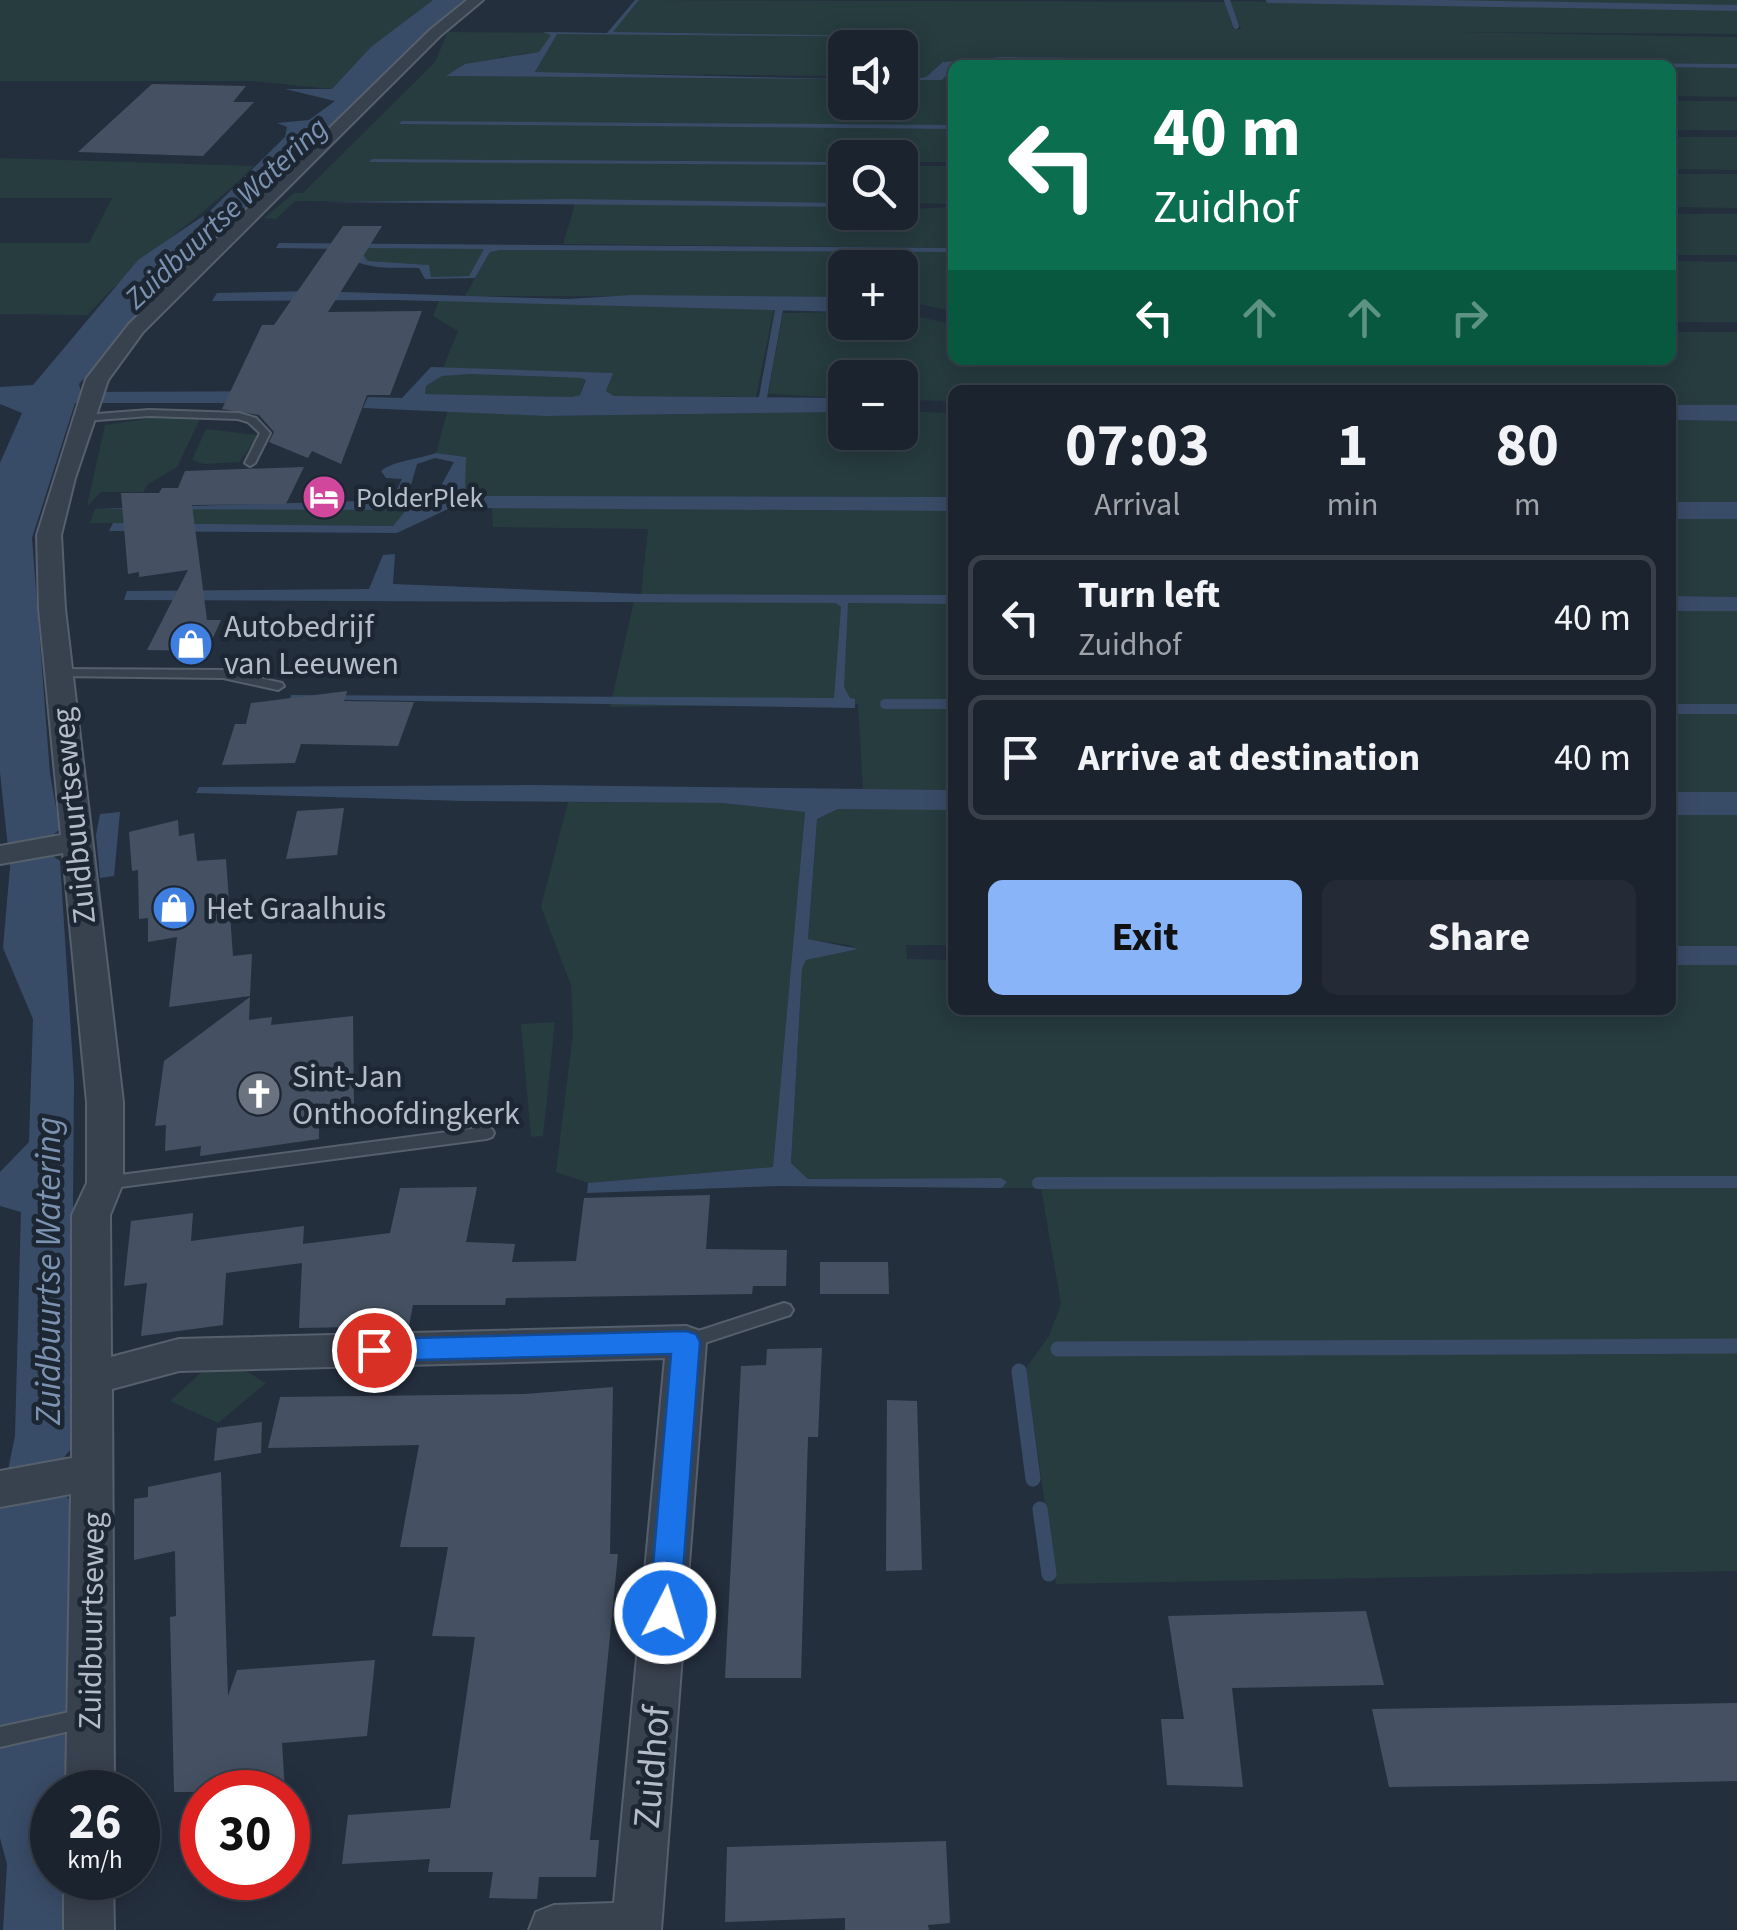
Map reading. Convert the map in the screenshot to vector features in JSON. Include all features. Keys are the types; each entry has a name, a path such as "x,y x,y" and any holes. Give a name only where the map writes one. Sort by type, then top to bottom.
{"street":[{"name":"Zuidbuurtseweg","path":"87,1770 81,1719 81,1474 91,1378 91,1215 105,1184 105,1102 67,843 76,804 58,673 49,535 89,404 146,318 435,33 476,0"},
{"path":"3,854 67,843"},
{"path":"91,1378 179,1355 686,1342"},
{"name":"Zuidhof","path":"554,1930 636,1928 686,1342"},
{"path":"0,1490 81,1474"},
{"path":"89,1930 90,1900"}],"lane":[{"path":"89,404 149,413 239,416 252,420 266,433 250,463"},
{"path":"58,673 224,674 278,686"},
{"path":"105,1184 486,1133"},
{"path":"686,1342 784,1310"},
{"path":"0,1737 81,1719"}],"green space":[{"path":"0,0 433,0 372,47 332,89 252,81 0,81"},
{"path":"639,0 1226,2 1233,29 1241,29 1230,1 1737,9 1737,34 1450,32 1737,37 1737,64 1676,63 1676,60 1000,57 948,60 926,77 918,77 918,30 828,30 828,76 535,73 546,52 517,54 537,56 527,74 460,73 466,68 448,76 828,79 828,120 918,120 918,80 942,80 948,73 948,125 401,123 948,129 948,162 918,162 918,140 828,140 828,162 372,159 828,165 828,203 295,201 276,219 264,218 294,193 303,193 435,62 448,32 762,34 612,32","holes":["507,54 496,65 473,66 493,61"]},
{"path":"1307,0 1737,0 1737,7"},
{"path":"1676,68 1737,68 1737,97 1676,96"},
{"path":"1676,101 1737,101 1737,130 1676,130"},
{"path":"1676,137 1737,137 1737,170 1676,169"},
{"path":"0,158 254,166 128,274 88,315 0,314 0,243 89,243 112,198 0,198"},
{"path":"918,166 948,166 948,204 918,203"},
{"path":"1676,174 1737,174 1737,208 1676,207"},
{"path":"575,204 828,207 828,230 918,230 918,209 948,207 948,248 563,244"},
{"path":"1676,214 1737,214 1737,255 1676,255"},
{"path":"358,248 485,248 469,276 431,277 428,265 368,261"},
{"path":"501,250 828,251 828,297 465,296 490,252"},
{"path":"918,252 948,252 948,310 918,304"},
{"path":"1676,261 1737,262 1737,322 1676,322"},
{"path":"439,301 774,308 756,397 614,396 606,392 612,373 443,368 458,331 433,316"},
{"path":"828,312 828,340 918,340 918,317 948,323 948,365 1676,365 1676,332 1737,332 1737,405 1676,405 1676,385 948,385 948,401 918,400 918,360 828,360 828,397 768,394 783,313"},
{"path":"442,376 586,379 580,395 572,397 425,394 426,386"},
{"path":"448,409 545,416 828,412 828,450 918,450 918,412 948,413 948,497 464,496 466,457 436,453"},
{"path":"152,418 200,419 177,467 148,484 143,492 101,492 87,506 105,425"},
{"path":"1676,420 1737,421 1737,502 1676,502"},
{"path":"206,429 257,438 239,462 204,464 192,460"},
{"path":"492,508 948,511 948,595 641,594 648,529 493,527"},
{"path":"95,509 407,509 393,526 90,523"},
{"path":"1676,519 1737,519 1737,597 1676,596"},
{"path":"634,601 948,604 948,790 863,789 858,704 610,707"},
{"path":"1676,611 1737,611 1737,792 1676,792"},
{"path":"568,802 722,803 805,812 773,1167 588,1183 556,1172 573,1033 571,985 541,907"},
{"path":"838,809 948,810 948,945 906,945 907,959 948,960 948,1015 1676,1015 1676,965 1737,965 1737,1571 1056,1584 1026,1368 1049,1336 1061,1304 1041,1188 1002,1188 1007,1182 1001,1178 807,1179 791,1163 802,969 806,960 854,946 808,939 817,819"},
{"path":"1676,815 1737,815 1737,946 1676,946"},
{"path":"555,1022 543,1136 531,1137 521,1024"},
{"path":"239,1367 266,1383 218,1423 170,1401 205,1369"}],"water":[{"name":"Zuidbuurtse Watering","path":"433,0 469,0 300,164 163,288 79,384 81,392 287,391 270,403 75,403 32,538 50,774 60,829 54,834 54,857 60,861 74,1080 71,1449 65,1456 64,1495 70,1500 65,1770 30,1770 30,1900 64,1900 63,1930 3,1930 7,1864 0,1838 0,1509 15,1436 21,1212 0,1206 0,1172 29,1142 33,1019 3,948 10,867 0,772 0,463 22,413 0,404 0,387 33,385 138,260 209,212 285,137 287,127 277,123 309,120 335,101 285,89 332,89 371,47"},
{"path":"639,0 613,32 828,36 557,34 535,72 828,79 446,76 465,64 539,52 551,35 543,32 607,33"},
{"path":"1000,57 1316,60 966,60"},
{"path":"948,62 948,74 942,80 918,80"},
{"path":"1676,63 1737,64 1737,68 1676,67"},
{"path":"402,121 948,125 948,129 399,124"},
{"path":"372,159 828,162 828,165 369,162"},
{"path":"568,199 828,203 828,207 321,202"},
{"path":"279,243 948,248 948,252 501,250 490,252 475,278 425,279 419,268 366,265 340,249 276,248","holes":["358,248 484,249 469,276 431,277 429,265 368,261"]},
{"path":"311,291 568,299 632,295 828,297 828,312 393,300 212,301 217,293"},
{"path":"431,367 613,373 606,391 614,396 828,398 828,412 545,416 363,408 368,397 402,398","holes":["442,376 586,380 580,395 572,397 425,394 426,386"]},
{"path":"1676,405 1737,405 1737,421 1676,420"},
{"path":"436,453 466,457 465,496 948,497 948,511 450,508 397,533 109,531 113,523 393,526 406,510 95,509 392,500 402,479 386,478 381,471","holes":["435,458 454,462 435,497 407,499 417,464"]},
{"path":"1676,502 1737,502 1737,519 1676,519"},
{"path":"395,554 393,584 641,594 948,595 948,604 848,603 844,687 850,698 855,699 855,708 290,699 291,695 834,698 841,607 836,603 124,600 127,591 369,589 383,555"},
{"path":"1676,596 1737,597 1737,611 1676,611"},
{"path":"531,785 948,790 948,810 838,809 817,819 808,939 858,949 806,960 802,969 791,1163 808,1179 1001,1178 1007,1182 1002,1188 779,1186 587,1193 588,1183 773,1167 805,812 722,803 196,793 199,787"},
{"path":"1676,792 1737,792 1737,815 1676,815"},
{"path":"120,812 114,876 100,878 96,835 100,814"},
{"path":"1676,946 1737,946 1737,965 1676,965"}],"building":[{"path":"152,84 246,86 233,102 254,102 203,156 78,152"},
{"path":"343,226 382,226 328,312 422,311 390,395 367,395 341,464 312,451 308,458 269,442 274,432 259,415 222,409 262,325 274,325"},
{"path":"304,467 286,504 192,505 207,620 221,620 207,651 147,650 188,570 139,577 139,572 128,574 121,493 159,493 162,488 178,488 185,471"},
{"path":"347,691 344,701 414,702 398,746 301,744 295,763 222,765 235,724 246,724 251,703"},
{"path":"344,808 337,855 286,859 297,811"},
{"path":"178,820 179,836 194,833 197,861 226,859 233,956 252,954 250,996 169,1007 177,937 148,942 148,918 139,919 138,870 132,871 129,832"},
{"name":"Sint-Jan Onthoofdingkerk","path":"250,997 249,1020 272,1017 271,1025 353,1016 354,1112 319,1117 319,1139 200,1156 201,1146 165,1151 166,1125 155,1126 164,1061"},
{"path":"477,1187 466,1242 515,1244 512,1262 576,1261 584,1198 710,1195 706,1249 787,1250 786,1286 753,1286 752,1294 506,1298 505,1305 413,1305 409,1326 299,1328 302,1263 226,1273 223,1325 141,1336 147,1283 124,1286 131,1221 193,1213 191,1241 304,1226 303,1244 390,1233 400,1188"},
{"path":"820,1262 888,1262 889,1294 820,1294"},
{"path":"822,1348 818,1437 808,1437 801,1678 725,1678 741,1366 766,1365 767,1349"},
{"path":"613,1387 610,1554 618,1554 590,1840 599,1840 596,1877 539,1877 537,1899 489,1898 493,1872 428,1872 430,1859 342,1864 348,1815 450,1808 475,1637 432,1636 448,1547 400,1547 419,1445 268,1448 280,1397 525,1394"},
{"path":"887,1400 917,1401 922,1570 886,1571"},
{"path":"262,1422 261,1453 214,1461 217,1428"},
{"path":"221,1472 228,1696 237,1670 375,1660 367,1736 282,1743 284,1770 180,1770 180,1792 174,1792 170,1617 176,1616 175,1551 134,1560 134,1499 148,1497 148,1487"},
{"path":"1366,1611 1384,1685 1232,1688 1243,1787 1167,1785 1161,1719 1184,1719 1168,1616"},
{"path":"1737,1703 1737,1781 1592,1784 1389,1787 1372,1709"},
{"path":"946,1841 950,1923 928,1925 929,1930 845,1930 845,1918 725,1922 727,1847"}],"waterway":[{"path":"1227,0 1236,26"},
{"path":"1269,0 1737,8"},
{"path":"763,397 779,310"},
{"path":"885,704 948,704"},
{"path":"1676,709 1737,709"},
{"path":"1038,1183 1737,1182"},
{"path":"1058,1349 1737,1346"},
{"path":"1019,1371 1033,1479"},
{"path":"1040,1509 1049,1574"}],"place":[{"name":"PolderPlek","path":"324,497"},
{"name":"Autobedrijf van Leeuwen","path":"191,644"},
{"name":"Het Graalhuis","path":"174,908"},
{"name":"Sint-Jan Onthoofdingkerk","path":"259,1094"}],"route":[{"path":"374,1350 686,1342 665,1613"}]}
